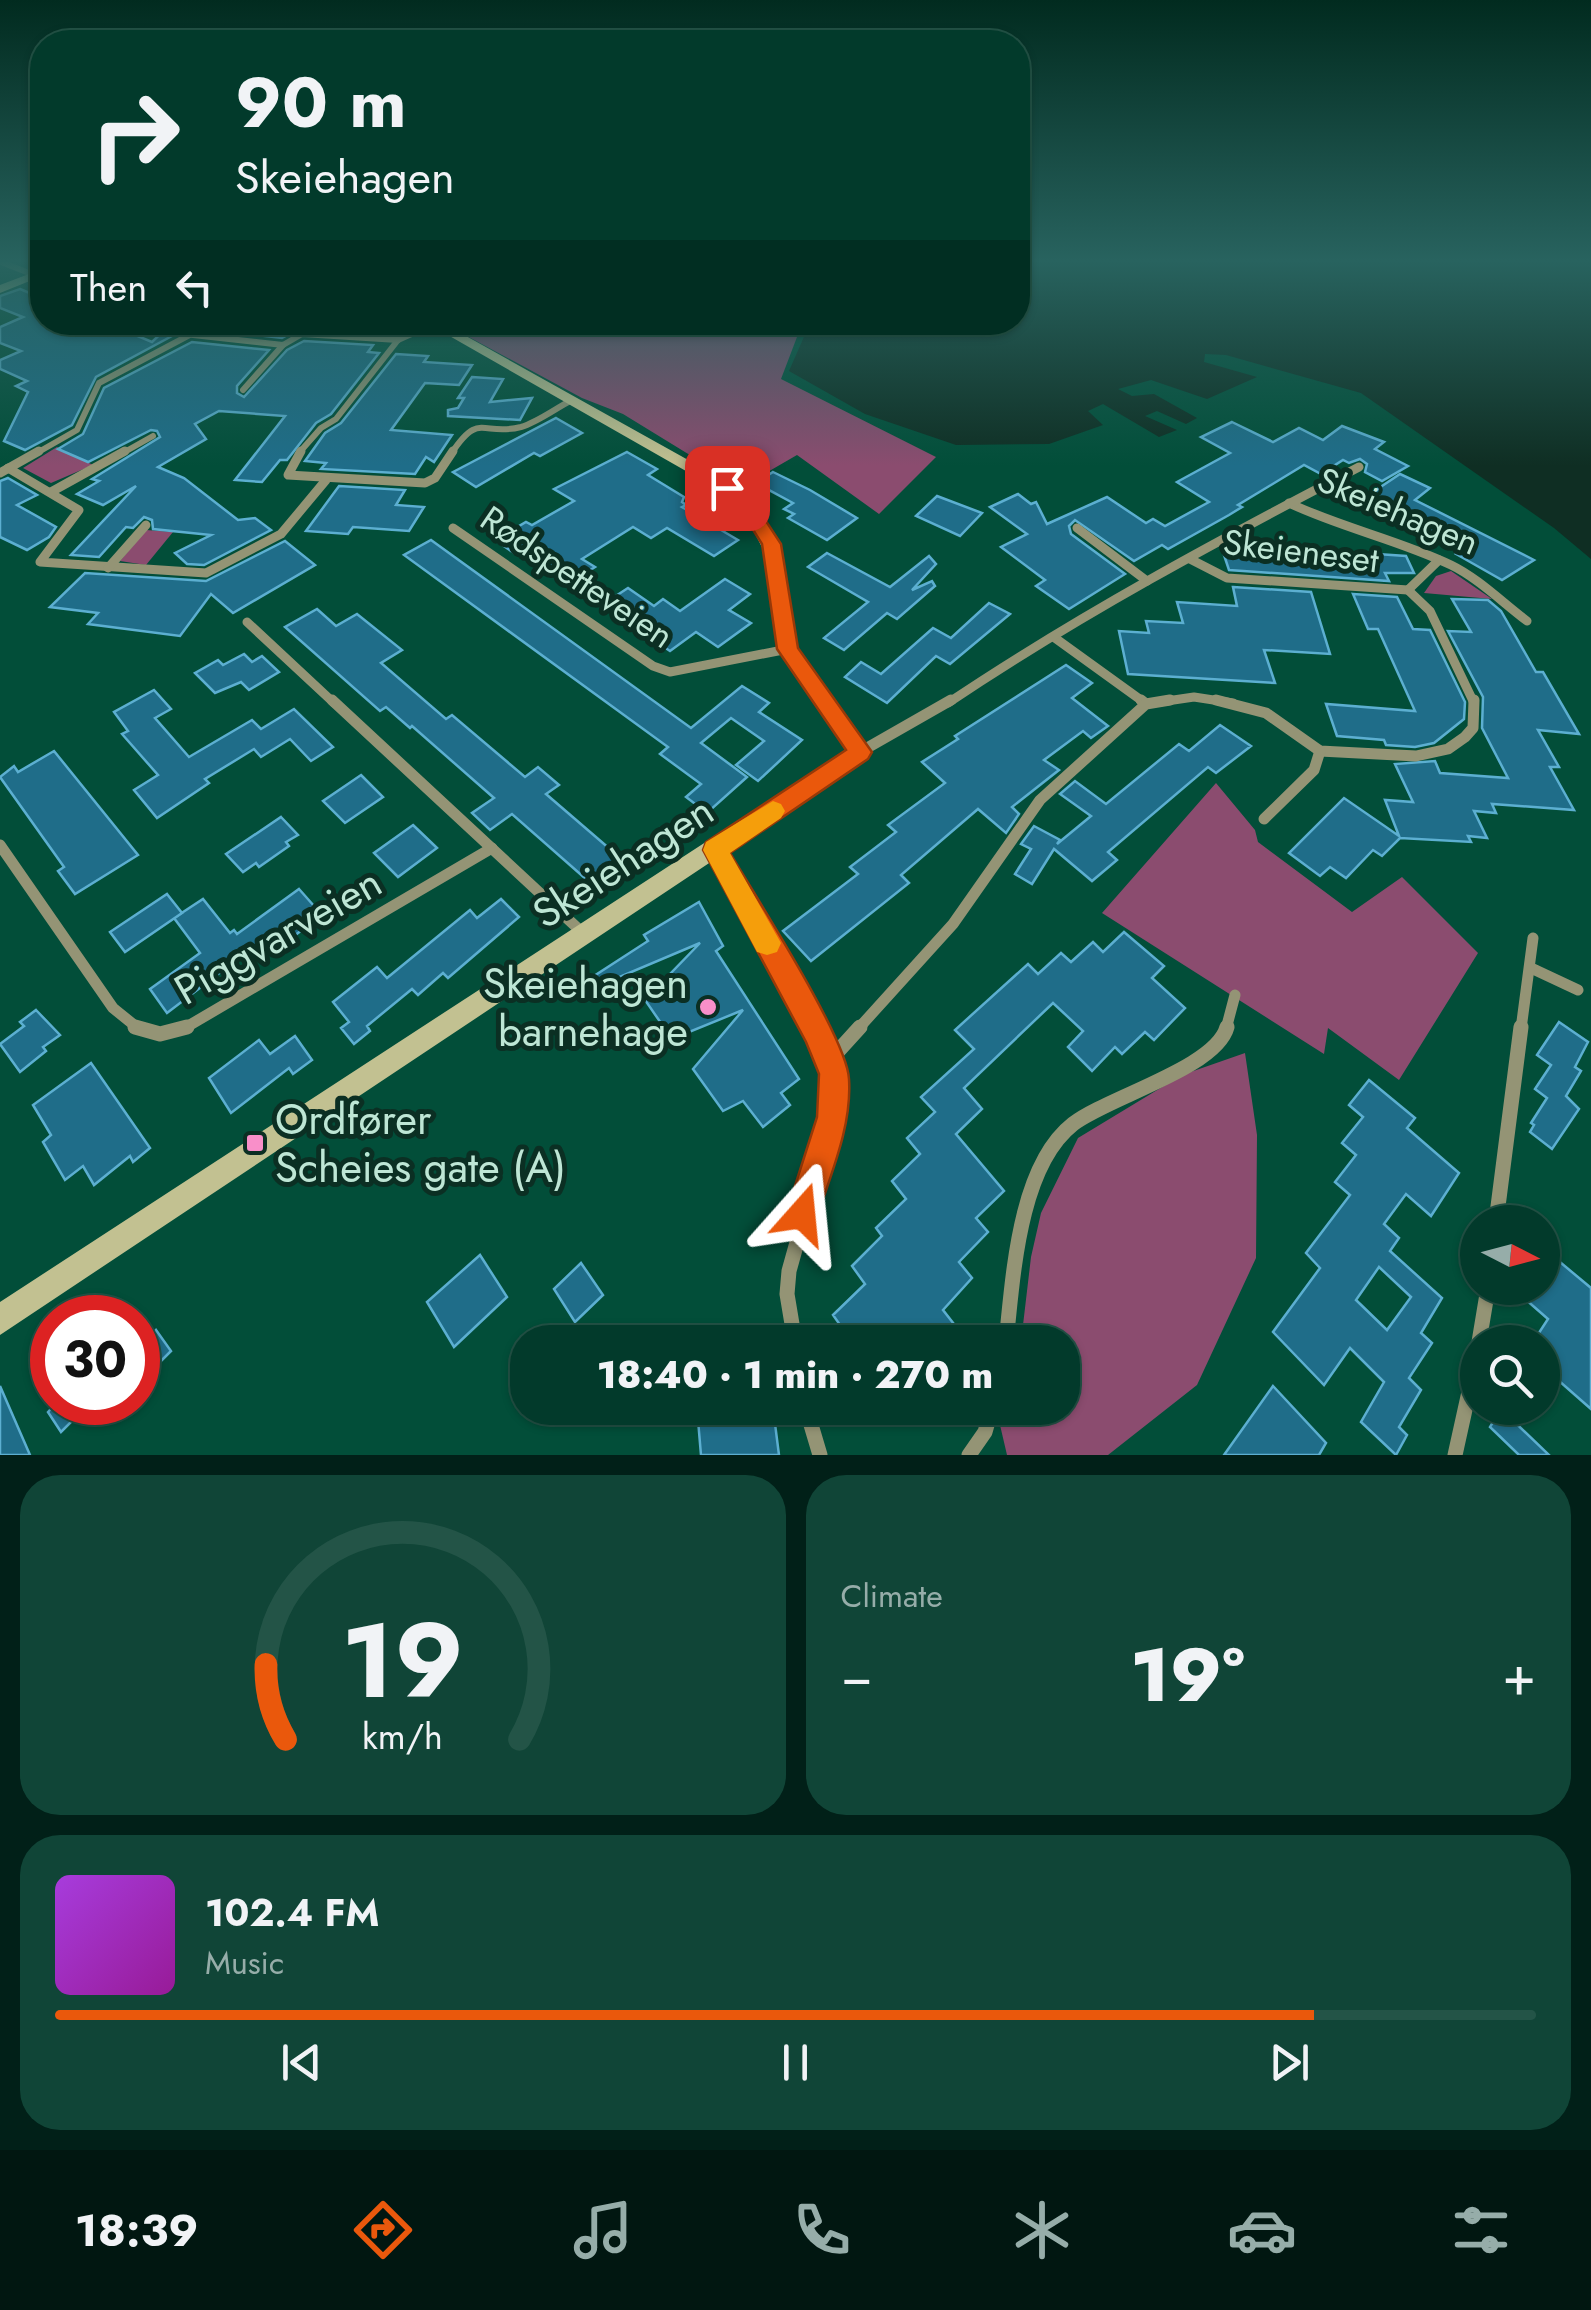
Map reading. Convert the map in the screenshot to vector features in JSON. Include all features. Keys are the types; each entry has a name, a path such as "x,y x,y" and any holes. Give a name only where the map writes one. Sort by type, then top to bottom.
{"street":[{"path":"4,470 77,430 96,386 105,378 193,335 283,345"},
{"path":"243,390 283,345 300,335"},
{"path":"318,335 398,340"},
{"path":"408,335 398,340 336,420 319,430 287,471 292,477 425,484 435,478 466,431 478,427 520,427 572,400"},
{"path":"454,335 727,488 754,516 776,559 788,649 860,752"},
{"path":"51,492 153,436"},
{"name":"Skeiehagen","path":"0,1320 860,752 922,720 1015,658 1147,582 1359,468"},
{"path":"4,470 51,492 80,512 40,562 206,574 281,534 326,480"},
{"name":"Skeiehagen","path":"1289,503 1338,526 1439,560 1473,577 1527,621"},
{"path":"108,568 146,525"},
{"name":"Rødspetteveien","path":"453,528 653,666 670,672 788,649"},
{"path":"1077,528 1147,582"},
{"name":"Skeieneset","path":"1190,559 1226,578 1408,590 1430,611 1474,698 1473,728 1448,748 1416,756 1320,751"},
{"name":"Skeieneset","path":"1408,590 1439,560"},
{"path":"246,622 585,936"},
{"path":"1055,638 1146,704"},
{"path":"830,1060 953,924 1031,810 1062,776 1146,704 1194,697 1232,703 1266,713 1320,751 1314,770 1264,819"},
{"name":"Piggvarveien","path":"0,845 113,1008 132,1027 156,1036 180,1031 204,1018 492,848"},
{"path":"715,850 830,1060 836,1089 832,1117 789,1271 787,1294 792,1325"},
{"path":"1498,1205 1533,938"},
{"path":"1531,968 1578,990"},
{"path":"1008,1325 1020,1224 1031,1190 1058,1142 1088,1116 1202,1056 1224,1038 1234,995"},
{"path":"811,1425 820,1455"},
{"path":"969,1455 987,1425"},
{"path":"1455,1455 1462,1425"}],"shaded area":[{"path":"1030,330 1591,330 1591,559 1554,528 1361,393 1226,355 1205,354 1204,362 1257,377 1207,399 1151,380 1118,389 1132,396 1154,394 1197,418 1186,424 1157,411 1145,416 1177,430 1159,437 1103,404 1088,411 1103,425 1049,444 956,445 865,414 789,371 805,335 1030,335"},
{"path":"465,335 797,335 781,379 936,457 879,514 797,455 742,487 623,414 582,398"},
{"path":"57,447 93,465 51,483 23,468"},
{"path":"146,530 173,532 146,565 120,561"},
{"path":"1451,571 1492,599 1424,593 1436,576"},
{"path":"1216,783 1255,830 1258,842 1352,912 1402,877 1478,953 1399,1080 1328,1028 1324,1054 1102,913"},
{"path":"1245,1053 1257,1135 1256,1258 1197,1385 1108,1455 1007,1455 1000,1425 1080,1425 1080,1325 1023,1325 1041,1213 1078,1138 1182,1075"}],"building":[{"path":"0,330 30,330 30,335 135,335 152,342 159,335 174,335 96,377 72,425 25,450 4,441 28,392 16,386 27,381 0,369 0,360 21,351 0,343"},
{"path":"304,341 373,345 368,352 379,353 331,414 316,423 287,460 280,460 262,482 235,480 285,416 219,411 195,424 206,439 158,467 184,478 238,520 255,518 271,530 204,565 187,564 175,553 211,535 153,529 152,520 144,517 133,528 126,527 99,557 71,555 136,486 103,505 77,494 99,481 92,479 160,437 151,430 88,462 58,449 83,434 104,388 192,342 269,350 237,386 237,393 244,397 287,350"},
{"path":"396,354 428,356 424,362 472,365 459,385 425,383 391,430 452,435 434,462 426,457 415,474 321,469 326,463 305,461 325,433 341,423"},
{"path":"472,377 503,379 490,402 532,398 520,420 448,416 448,410 458,408 464,398 458,398"},
{"path":"556,418 582,433 540,456 534,453 476,487 453,472"},
{"path":"1232,422 1273,442 1299,428 1323,440 1342,426 1384,442 1375,449 1408,466 1382,481 1365,472 1367,464 1360,459 1349,463 1343,460 1321,474 1304,465 1238,505 1242,507 1229,515 1168,549 1162,545 1134,561 1075,520 1069,526 1071,534 1125,574 1069,609 1036,586 1045,580 1001,547 1027,534 990,507 1018,494 1031,504 1036,502 1047,524 1107,497 1146,523 1153,519 1165,526 1209,502 1177,482 1230,453 1201,437"},
{"path":"627,452 657,469 648,475 684,497 682,502 686,505 682,507 738,540 714,556 667,528 651,538 633,527 582,559 595,567 568,584 519,550 514,553 495,540 574,501 554,489"},
{"path":"773,472 857,518 827,540 788,518 794,514 784,509 793,503 756,483"},
{"path":"1400,474 1430,488 1415,500 1534,560 1502,580 1456,554 1463,549 1364,498"},
{"path":"8,478 37,495 17,505 56,527 49,537 27,550 0,537 0,481"},
{"path":"339,486 405,490 396,505 424,507 409,531 353,527 348,534 306,531"},
{"path":"937,496 982,513 960,536 916,516"},
{"path":"431,540 691,728 742,686 769,703 759,712 802,740 758,781 736,765 764,741 731,718 701,743 747,777 707,813 686,797 701,784 660,754 668,747 404,555"},
{"path":"285,541 315,565 233,613 211,594 180,636 88,624 98,613 50,607 85,573 206,581"},
{"path":"1231,544 1406,556 1414,573 1385,573 1389,581 1229,570 1222,549"},
{"path":"827,553 890,587 929,556 936,564 912,590 932,581 935,586 897,619 887,613 844,650 824,638 868,602 808,567"},
{"path":"725,579 750,594 729,610 751,623 718,647 696,632 670,651 602,605 628,588 654,606 663,599 680,611"},
{"path":"1233,587 1311,592 1330,654 1264,650 1275,683 1128,674 1119,631 1149,633 1146,621 1183,623 1177,602 1237,606"},
{"path":"1353,594 1397,597 1413,629 1430,630 1465,702 1464,719 1434,743 1415,747 1386,745 1384,740 1337,736 1326,704 1415,711 1378,629 1368,629"},
{"path":"1452,599 1488,600 1501,611 1536,672 1543,672 1579,734 1538,730 1559,767 1550,767 1574,810 1492,804 1496,813 1474,811 1487,838 1468,836 1471,842 1400,838 1382,856 1373,850 1346,878 1330,867 1320,876 1289,853 1344,798 1399,836 1385,800 1413,802 1395,764 1435,761 1440,773 1508,778 1482,728 1483,697 1448,631 1471,632"},
{"path":"989,603 1010,614 950,664 936,656 887,703 845,677 861,662 881,674 933,628 951,638"},
{"path":"317,609 336,626 357,614 402,650 381,663 446,719 452,715 525,777 538,767 559,785 546,794 625,862 595,887 512,814 490,830 472,813 494,798 412,726 386,707 380,711 285,627"},
{"path":"244,654 252,662 262,656 279,672 249,690 241,682 215,693 195,673 218,660 223,665"},
{"path":"1066,665 1092,683 1072,698 1108,726 1091,738 1083,731 1044,760 1059,770 1012,807 1019,814 1006,833 978,809 901,875 909,883 811,961 783,931 858,874 850,867 896,832 888,825 945,783 922,762 958,739 955,736"},
{"path":"154,690 171,709 155,718 189,757 252,720 261,729 294,709 333,747 311,761 290,739 261,757 254,749 205,779 209,783 157,818 134,790 158,775 122,734 128,731 114,712"},
{"path":"1220,725 1251,746 1216,773 1208,767 1108,852 1117,860 1092,881 1054,849 1032,884 1015,874 1031,849 1021,844 1034,826 1060,840 1057,844 1091,816 1060,794 1075,781 1106,804 1179,744 1189,751"},
{"path":"54,751 138,855 75,894 58,871 64,867 0,777 14,766 18,772"},
{"path":"361,775 383,797 345,823 323,801"},
{"path":"281,817 298,835 259,867 256,863 243,872 226,854"},
{"path":"413,825 437,848 398,877 374,853"},
{"path":"299,889 322,915 278,948 268,936 167,1013 150,989 200,953 174,918 203,899 230,933 234,930 237,934"},
{"path":"167,894 182,913 125,952 110,932"},
{"path":"501,899 519,917 448,978 443,973 418,995 412,989 367,1026 370,1031 354,1044 341,1028 349,1022 333,1002 377,967 387,978 470,910 477,918"},
{"path":"699,902 723,946 716,951 799,1079 781,1093 790,1105 763,1127 743,1101 723,1111 693,1069 743,1010 672,1039 645,1000 700,943 596,987 591,978 648,941 644,935"},
{"path":"1124,932 1164,966 1152,978 1185,1008 1154,1040 1145,1032 1122,1054 1115,1047 1092,1071 1068,1047 1083,1031 1053,1003 964,1088 982,1109 956,1134 1004,1191 976,1218 988,1232 959,1262 972,1278 943,1310 955,1325 840,1325 833,1315 865,1284 852,1266 882,1236 876,1228 906,1199 892,1181 920,1154 907,1138 935,1112 921,1097 974,1049 955,1030 1028,964 1038,974 1061,953 1071,962 1093,942 1103,952"},
{"path":"36,1010 60,1035 20,1072 0,1044 24,1026 20,1022"},
{"path":"1559,1022 1588,1042 1575,1067 1581,1071 1566,1096 1579,1109 1552,1149 1530,1132 1534,1125 1531,1123 1547,1098 1535,1089 1551,1065 1537,1055"},
{"path":"295,1036 312,1060 293,1074 289,1068 231,1113 209,1078 259,1040 270,1054"},
{"path":"91,1063 150,1148 133,1162 130,1156 94,1185 83,1166 65,1180 43,1142 51,1135 33,1105"},
{"path":"1369,1080 1415,1118 1407,1128 1459,1173 1431,1216 1406,1194 1384,1224 1399,1238 1390,1251 1442,1298 1421,1333 1432,1343 1409,1378 1421,1390 1399,1427 1407,1435 1396,1455 1361,1422 1384,1382 1350,1348 1324,1385 1273,1332 1320,1268 1306,1253 1350,1195 1335,1182 1356,1155 1342,1143 1363,1117 1349,1105","holes":["1379,1267 1411,1297 1387,1330 1356,1300"]},
{"path":"480,1255 507,1297 454,1347 427,1302"},
{"path":"1560,1262 1591,1288 1591,1409 1560,1382 1560,1325 1544,1325 1548,1319 1532,1305 1560,1305"},
{"path":"581,1263 603,1295 575,1322 554,1289"},
{"path":"160,1336 171,1351 160,1362"},
{"path":"0,1386 30,1455 0,1455"},
{"path":"1273,1386 1326,1443 1319,1455 1224,1455"},
{"path":"698,1425 775,1425 779,1455 701,1455"},
{"path":"1518,1425 1549,1455 1519,1455 1490,1427"}],"slow traffic":[{"path":"767,943 715,850 773,811"}],"place":[{"name":"Skeiehagen barnehage","path":"708,1007"},
{"name":"Ordfører Scheies gate (A)","path":"255,1143"}],"route":[{"path":"727,488 754,516 772,544 788,649 860,752 715,850 817,1033 834,1074 836,1089 826,1144 802,1214"}]}
